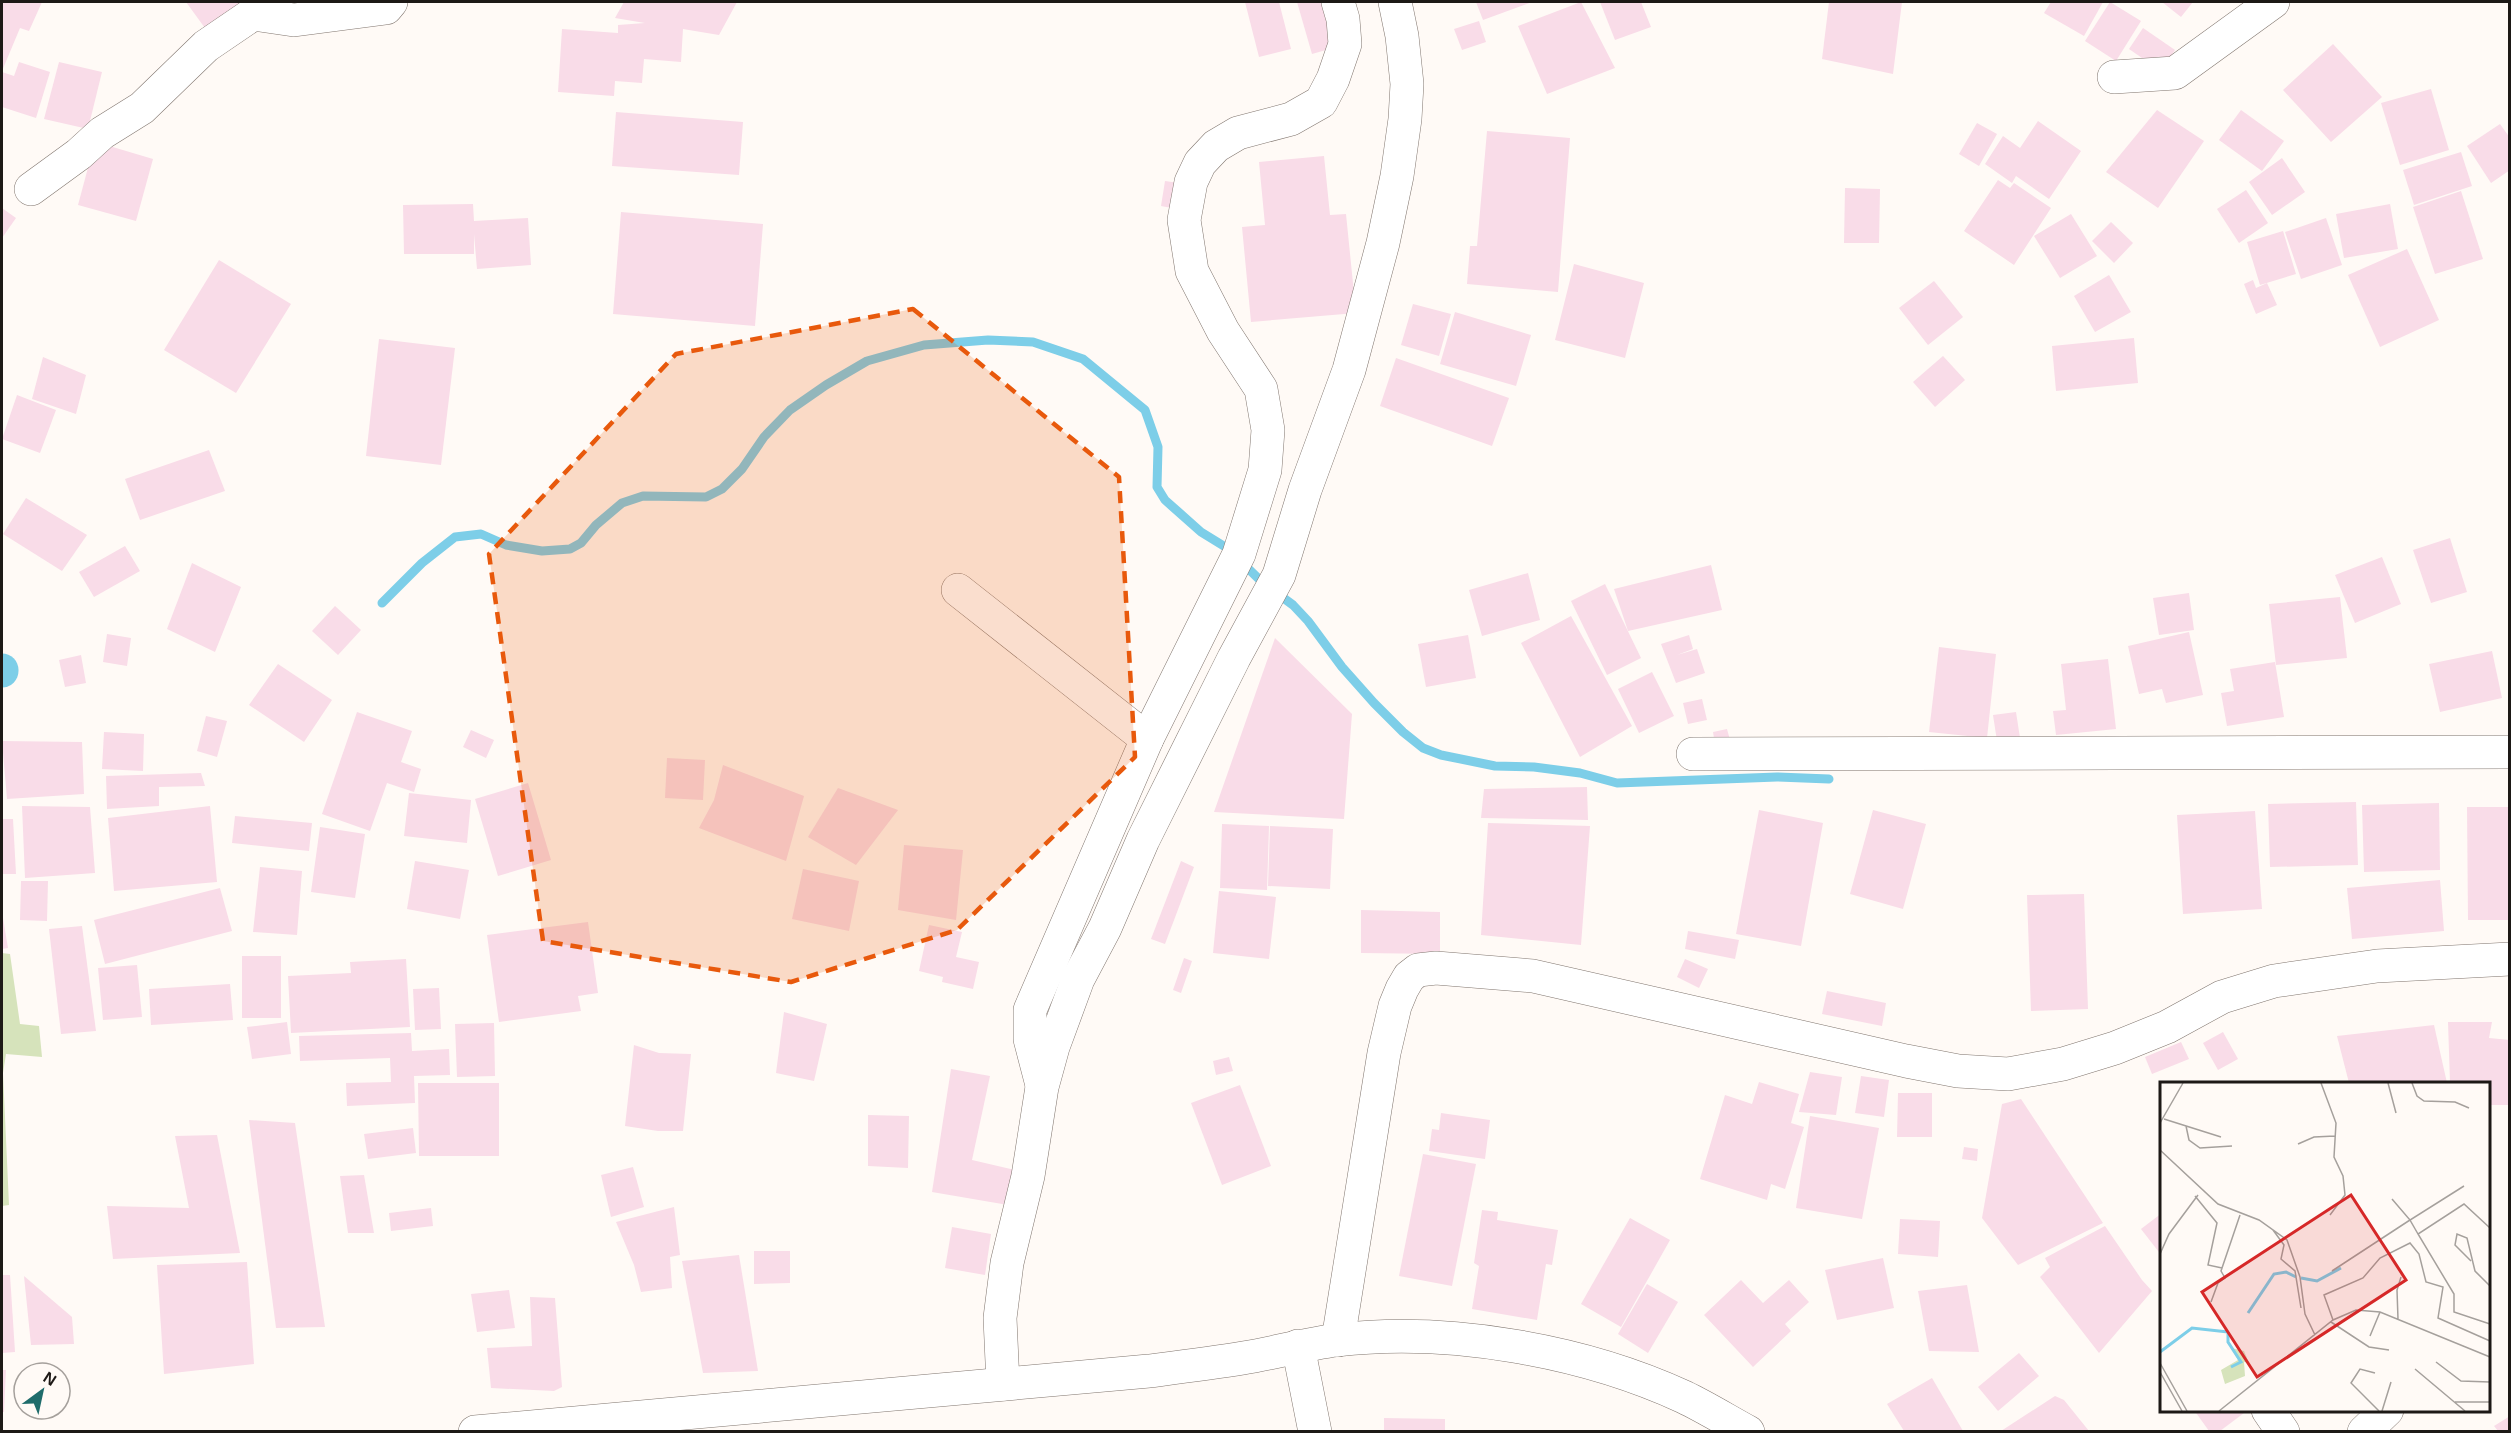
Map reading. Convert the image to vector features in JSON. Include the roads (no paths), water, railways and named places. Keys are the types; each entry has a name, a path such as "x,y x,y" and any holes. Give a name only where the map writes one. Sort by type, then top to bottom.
{"street":[{"path":"31,189 102,134 142,108 206,46 253,14 294,20 386,8 391,2"},
{"path":"1042,1087 1030,1039 1030,1010 1147,739 1232,568 1265,470 1268,430 1261,389 1223,331 1192,271 1184,220 1191,182 1200,163 1215,146 1238,133 1291,120 1321,102 1333,79 1345,44 1343,19 1338,2"},
{"path":"1003,1384 1000,1318 1007,1263 1028,1176 1042,1087 1053,1047 1078,979 1105,928 1143,840 1234,658 1272,588 1349,370 1383,243 1406,119 1407,84 1402,36 1395,2"},
{"path":"2114,77 2175,73 2273,2"},
{"path":"958,590 1147,739"},
{"path":"1693,754 2510,752"},
{"path":"1338,1340 1384,1053 1395,1006 1409,977 1418,970 1436,968 1533,976 1906,1061 1958,1071 2008,1074 2063,1064 2115,1048 2167,1027 2222,997 2274,981 2377,966 2510,959"},
{"path":"475,1431 1160,1369 1244,1358 1338,1340 1415,1336 1474,1341 1554,1354 1618,1372 1683,1397 1748,1431"},
{"path":"1298,1346 1315,1431"},
{"path":"2269,1412 2283,1431"},
{"path":"2364,1431 2385,1412"}],"waterway":[{"path":"382,603 422,563 455,537 481,534 506,545 542,551 570,549 581,543 596,525 622,503 643,496 706,497 722,489 742,469 764,437 790,410 867,361 924,345 988,340 1033,342 1083,359 1145,410 1158,447 1157,487 1165,500 1201,532 1227,548 1263,583 1293,605 1374,703 1423,748 1441,755 1495,766 1534,767 1580,773 1617,783 1777,777 1829,779"}]}
